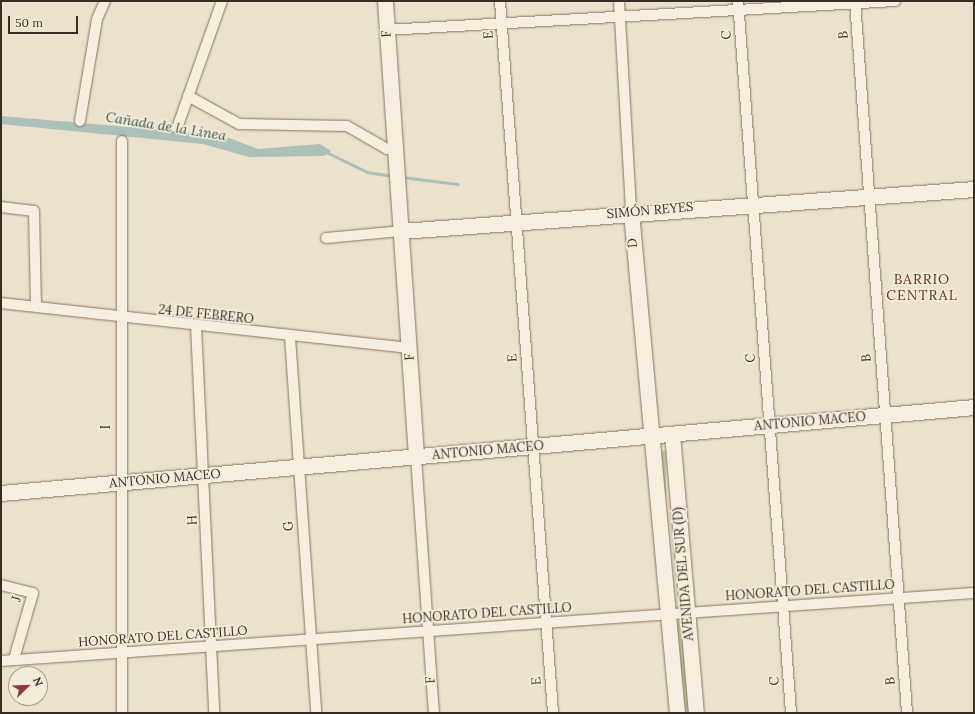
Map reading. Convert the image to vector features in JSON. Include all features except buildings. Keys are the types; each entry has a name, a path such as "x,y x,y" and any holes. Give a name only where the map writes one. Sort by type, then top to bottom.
{"street":[{"path":"80,121 98,19 105,1"},
{"path":"177,128 222,1"},
{"name":"F","path":"384,1 396,185 401,231 409,348 427,631 434,713"},
{"name":"E","path":"500,1 552,713"},
{"name":"D","path":"619,1 631,212 652,436"},
{"path":"386,30 620,17 738,5 895,1"},
{"name":"B","path":"855,2 884,416 907,713"},
{"name":"C","path":"738,5 791,713"},
{"path":"188,96 239,124 347,126 395,154"},
{"name":"I","path":"122,141 119,483 120,653 122,713"},
{"name":"SIMÓN REYES","path":"326,238 631,212 974,189"},
{"path":"1,207 34,211 36,306"},
{"name":"24 DE FEBRERO","path":"1,303 36,306 120,319 409,348"},
{"name":"H","path":"196,326 214,713"},
{"name":"G","path":"290,337 316,713"},
{"name":"ANTONIO MACEO","path":"1,493 416,458 974,407"},
{"name":"AVENIDA DEL SUR (D)","path":"672,434 696,713"},
{"name":"AVENIDA DEL SUR (D)","path":"652,436 677,713"},
{"name":"J","path":"1,585 33,593 14,659"},
{"name":"HONORATO DEL CASTILLO","path":"1,661 974,593"}],"green space":[{"path":"659,451 666,451 666,600 659,600"},
{"path":"681,621 691,713 685,713 676,622"}],"water":[{"path":"1,116 221,135 258,149 320,144 331,151 324,156 249,157 203,144 1,124"}],"waterway":[{"path":"326,152 367,172 393,176"},
{"path":"401,177 458,184"}],"district":[{"name":"BARRIO CENTRAL","path":"922,288"}],"water label":[{"name":"Cañada de la Línea","path":"166,126"}]}
